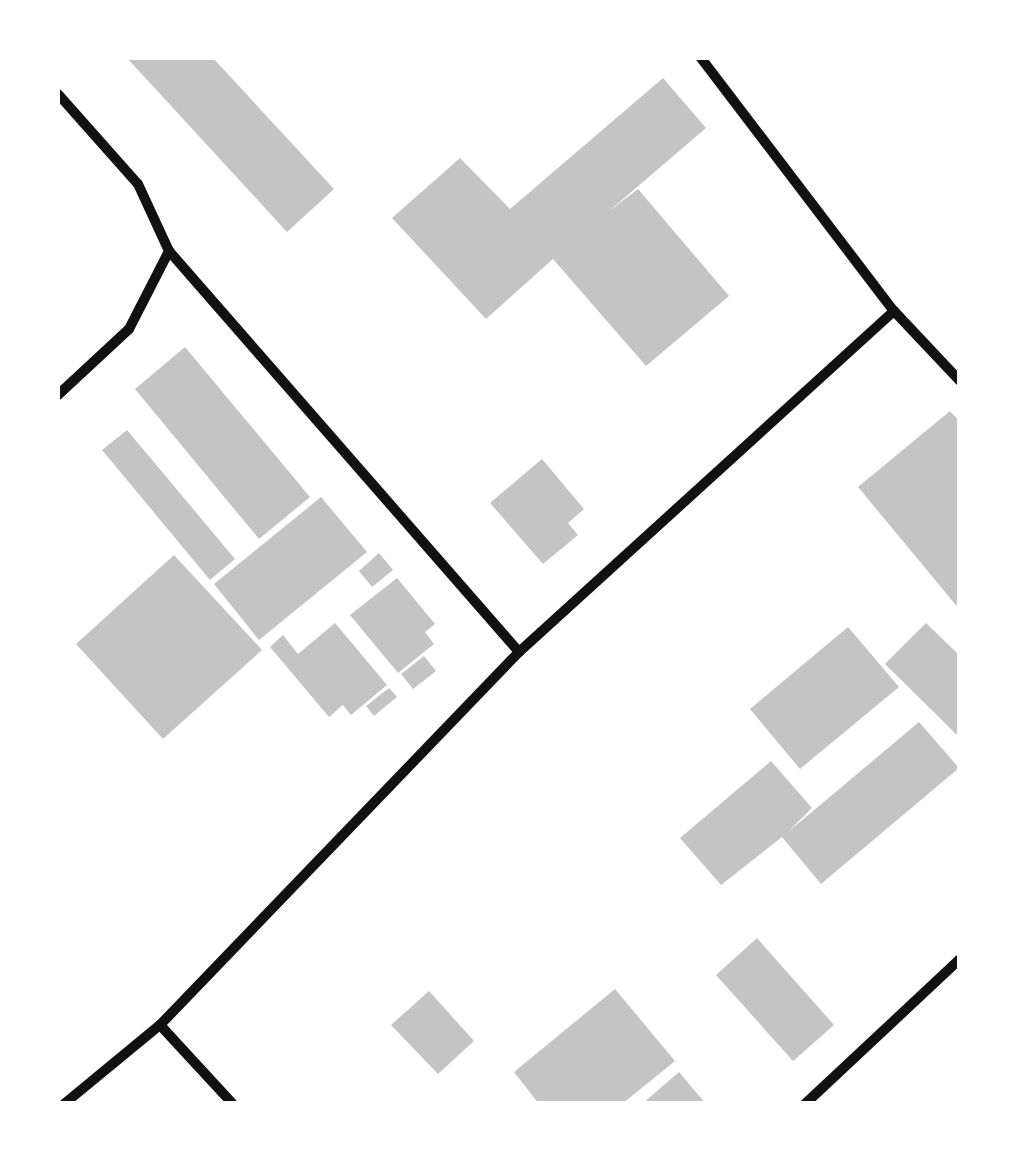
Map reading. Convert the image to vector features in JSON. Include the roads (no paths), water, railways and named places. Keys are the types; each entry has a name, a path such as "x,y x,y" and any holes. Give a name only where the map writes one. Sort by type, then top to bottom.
{"street":[{"path":"700,58 894,312 960,381"},
{"path":"58,94 138,184 169,250 519,652"},
{"path":"58,395 129,328 169,250"},
{"path":"64,1104 160,1025 519,652 894,312"},
{"path":"805,1104 960,959"},
{"path":"160,1025 233,1104"}]}
